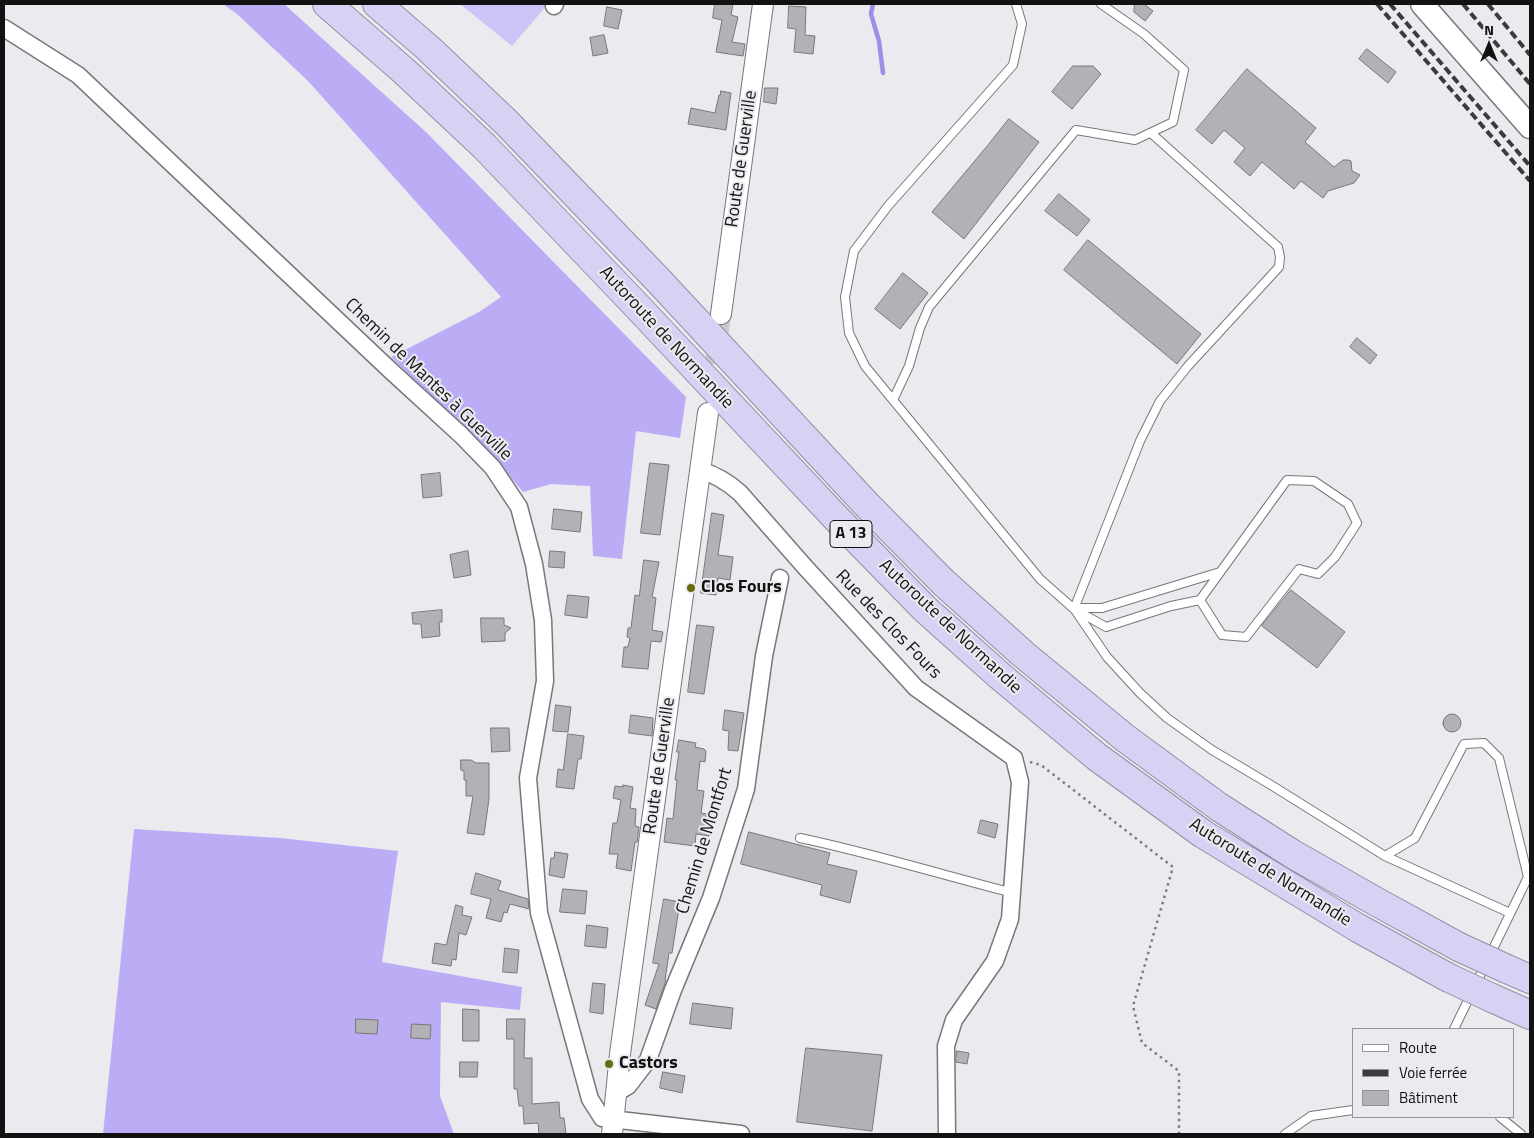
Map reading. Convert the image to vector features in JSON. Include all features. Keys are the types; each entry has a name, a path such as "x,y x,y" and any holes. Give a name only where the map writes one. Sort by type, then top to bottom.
{"highway":[{"name":"Autoroute de Normandie","path":"327,4 404,71 484,146 837,519 925,609 1000,676 1098,757 1203,834 1358,928 1447,977 1530,1015"},
{"name":"Autoroute de Normandie","path":"377,4 428,48 507,123 659,281 866,504 944,583 1023,654 1125,738 1219,806 1291,853 1459,947 1519,974"}],"main road":[{"path":"1422,4 1530,127"}],"street":[{"name":"Route de Guerville","path":"721,314 763,4"},
{"name":"Chemin de Mantes à Guerville","path":"4,28 78,75 461,435 493,468 519,507 534,564 543,620 545,681 528,778 539,913 590,1099 602,1118 613,1126"},
{"name":"Route de Guerville","path":"613,1126 615,1094 708,413"},
{"name":"Rue des Clos Fours","path":"700,470 720,478 736,489 916,688 1014,758"},
{"name":"Chemin de Montfort","path":"615,1094 628,1086 648,1060 673,990 714,889 746,789 764,656 780,578"},
{"path":"947,1134 946,1046 954,1020 995,961 1010,919 1020,782 1014,758"},
{"path":"613,1126 741,1134"}],"lane":[{"path":"1016,4 1022,24 1013,65 888,206 854,251 846,297 849,333 865,366 1040,579 1074,608 1106,627 1171,606 1200,600 1287,480 1314,481 1348,504 1357,523 1336,557 1318,574 1299,569 1246,637 1222,635 1200,600"},
{"path":"893,400 908,366 929,307 1076,130 1135,140 1174,122 1184,70 1144,34 1101,4"},
{"path":"1074,608 1140,441 1160,401 1188,366 1279,268 1278,246 1151,133"},
{"path":"1074,608 1102,608 1220,572"},
{"path":"1074,608 1107,657 1140,693 1167,718 1212,750 1385,856 1510,913"},
{"path":"1385,856 1415,838 1464,744 1484,743 1499,758 1528,878 1454,1028"},
{"path":"800,838 854,849 967,882 1013,892"},
{"path":"1285,1134 1311,1116 1352,1110"},
{"path":"1501,1118 1521,1134"}],"path":[{"path":"1014,758 1041,765 1173,867 1133,1006 1142,1043 1179,1071 1179,1134"}],"shaded area":[{"path":"223,4 284,4 427,133 686,397 680,438 636,431 622,559 593,556 590,486 551,484 523,492 490,452 391,357 479,312 501,297 309,82 237,14"},
{"path":"460,4 548,4 512,46"},
{"path":"134,829 280,838 398,851 382,962 522,987 520,1010 441,1002 440,1096 454,1134 103,1134"}],"building":[{"path":"715,4 733,4 731,15 738,17 732,42 745,44 743,56 716,52 722,20 713,18"},
{"path":"1135,4 1144,4 1153,11 1145,21 1134,12"},
{"path":"789,6 806,7 805,35 815,36 813,54 794,52 796,29 788,28"},
{"path":"607,7 622,10 618,29 604,26"},
{"path":"604,35 608,53 593,56 590,38"},
{"path":"1367,49 1396,72 1388,83 1359,59"},
{"path":"1073,66 1093,66 1101,74 1072,109 1052,92"},
{"path":"1247,69 1316,128 1305,142 1334,167 1343,160 1351,161 1352,171 1360,175 1354,183 1328,191 1323,198 1301,181 1294,189 1262,162 1250,176 1234,162 1245,148 1224,130 1212,144 1196,130"},
{"path":"765,88 778,88 776,104 764,102"},
{"path":"721,91 731,93 726,130 688,124 691,108 715,113"},
{"path":"1009,119 1039,142 964,239 932,212"},
{"path":"1059,194 1090,220 1077,236 1045,211"},
{"path":"1088,240 1201,334 1177,364 1064,270"},
{"path":"903,273 928,293 900,329 875,309"},
{"path":"1357,338 1377,355 1370,364 1350,347"},
{"path":"650,463 669,465 660,535 641,533"},
{"path":"440,473 442,496 423,498 421,475"},
{"path":"554,509 582,512 580,532 552,529"},
{"path":"712,513 724,515 718,555 733,557 730,580 718,578 716,595 701,593"},
{"path":"468,551 471,575 454,578 450,555"},
{"path":"550,551 565,552 564,568 549,567"},
{"path":"644,560 659,562 652,597 656,598 652,630 663,632 661,642 651,641 648,669 622,667 624,647 628,647 630,638 627,637 628,628 631,628 635,595 639,596"},
{"path":"1291,590 1345,632 1317,668 1262,626"},
{"path":"568,595 589,597 587,618 565,615"},
{"path":"442,610 442,622 439,622 440,636 422,638 421,624 413,624 412,613"},
{"path":"481,618 504,618 504,625 511,628 505,633 505,641 482,642"},
{"path":"697,625 714,627 704,694 688,692"},
{"path":"556,705 571,707 568,732 553,731"},
{"path":"725,710 744,713 738,751 728,750 729,731 723,730"},
{"path":"1452,714 1458,717 1461,723 1458,729 1452,732 1446,729 1443,723 1446,717"},
{"path":"631,715 653,718 652,736 629,733"},
{"path":"491,728 509,728 510,751 492,752"},
{"path":"568,734 584,736 581,759 578,759 574,789 556,787 558,769 563,770"},
{"path":"679,740 696,743 695,747 706,751 705,762 700,761 697,790 704,791 701,813 712,815 709,836 696,834 695,846 664,842 667,818 673,819"},
{"path":"461,760 489,763 489,799 484,835 467,833 473,796 466,796 466,780 464,780 464,771 461,770"},
{"path":"623,785 633,787 630,808 636,809 635,826 639,827 631,871 616,868 618,854 609,854 613,823 617,823 621,800 613,798 615,786 623,787"},
{"path":"981,820 998,824 995,838 978,833"},
{"path":"749,832 830,853 827,864 857,871 850,903 820,895 822,885 741,864"},
{"path":"555,852 568,854 564,878 549,875 551,858 554,858"},
{"path":"476,873 501,881 498,890 528,899 529,909 510,904 507,913 504,912 501,922 486,918 491,899 471,894"},
{"path":"563,889 587,891 585,914 560,912"},
{"path":"664,899 680,902 672,953 669,953 666,980 656,1009 645,1005 659,964 653,963"},
{"path":"456,905 463,907 462,915 472,917 466,935 459,933 456,960 452,959 451,966 432,963 435,943 446,945"},
{"path":"587,925 608,928 606,948 585,946"},
{"path":"505,948 519,950 517,973 503,972"},
{"path":"593,983 605,984 603,1014 590,1012"},
{"path":"693,1003 733,1008 731,1029 690,1024"},
{"path":"463,1009 479,1010 479,1041 463,1041"},
{"path":"356,1019 378,1020 377,1034 356,1033"},
{"path":"507,1019 525,1019 524,1058 532,1058 532,1104 559,1102 560,1118 564,1118 566,1134 539,1134 538,1123 524,1124 523,1106 519,1106 517,1089 514,1089 514,1039 507,1039"},
{"path":"412,1024 431,1025 430,1039 411,1038"},
{"path":"806,1048 882,1055 872,1131 797,1122"},
{"path":"957,1051 969,1053 967,1064 956,1062"},
{"path":"460,1062 478,1062 477,1077 460,1077"},
{"path":"663,1072 685,1076 682,1093 660,1088"}],"waterway":[{"path":"873,4 871,14 879,41 883,73"}],"tunnel":[{"path":"711,394 721,314"}],"railway":[{"path":"1377,4 1530,181"},
{"path":"1390,4 1530,166"},
{"path":"1463,4 1530,84"},
{"path":"1488,4 1530,55"}],"place":[{"name":"Clos Fours","path":"691,588"},
{"name":"Castors","path":"609,1064"}]}
